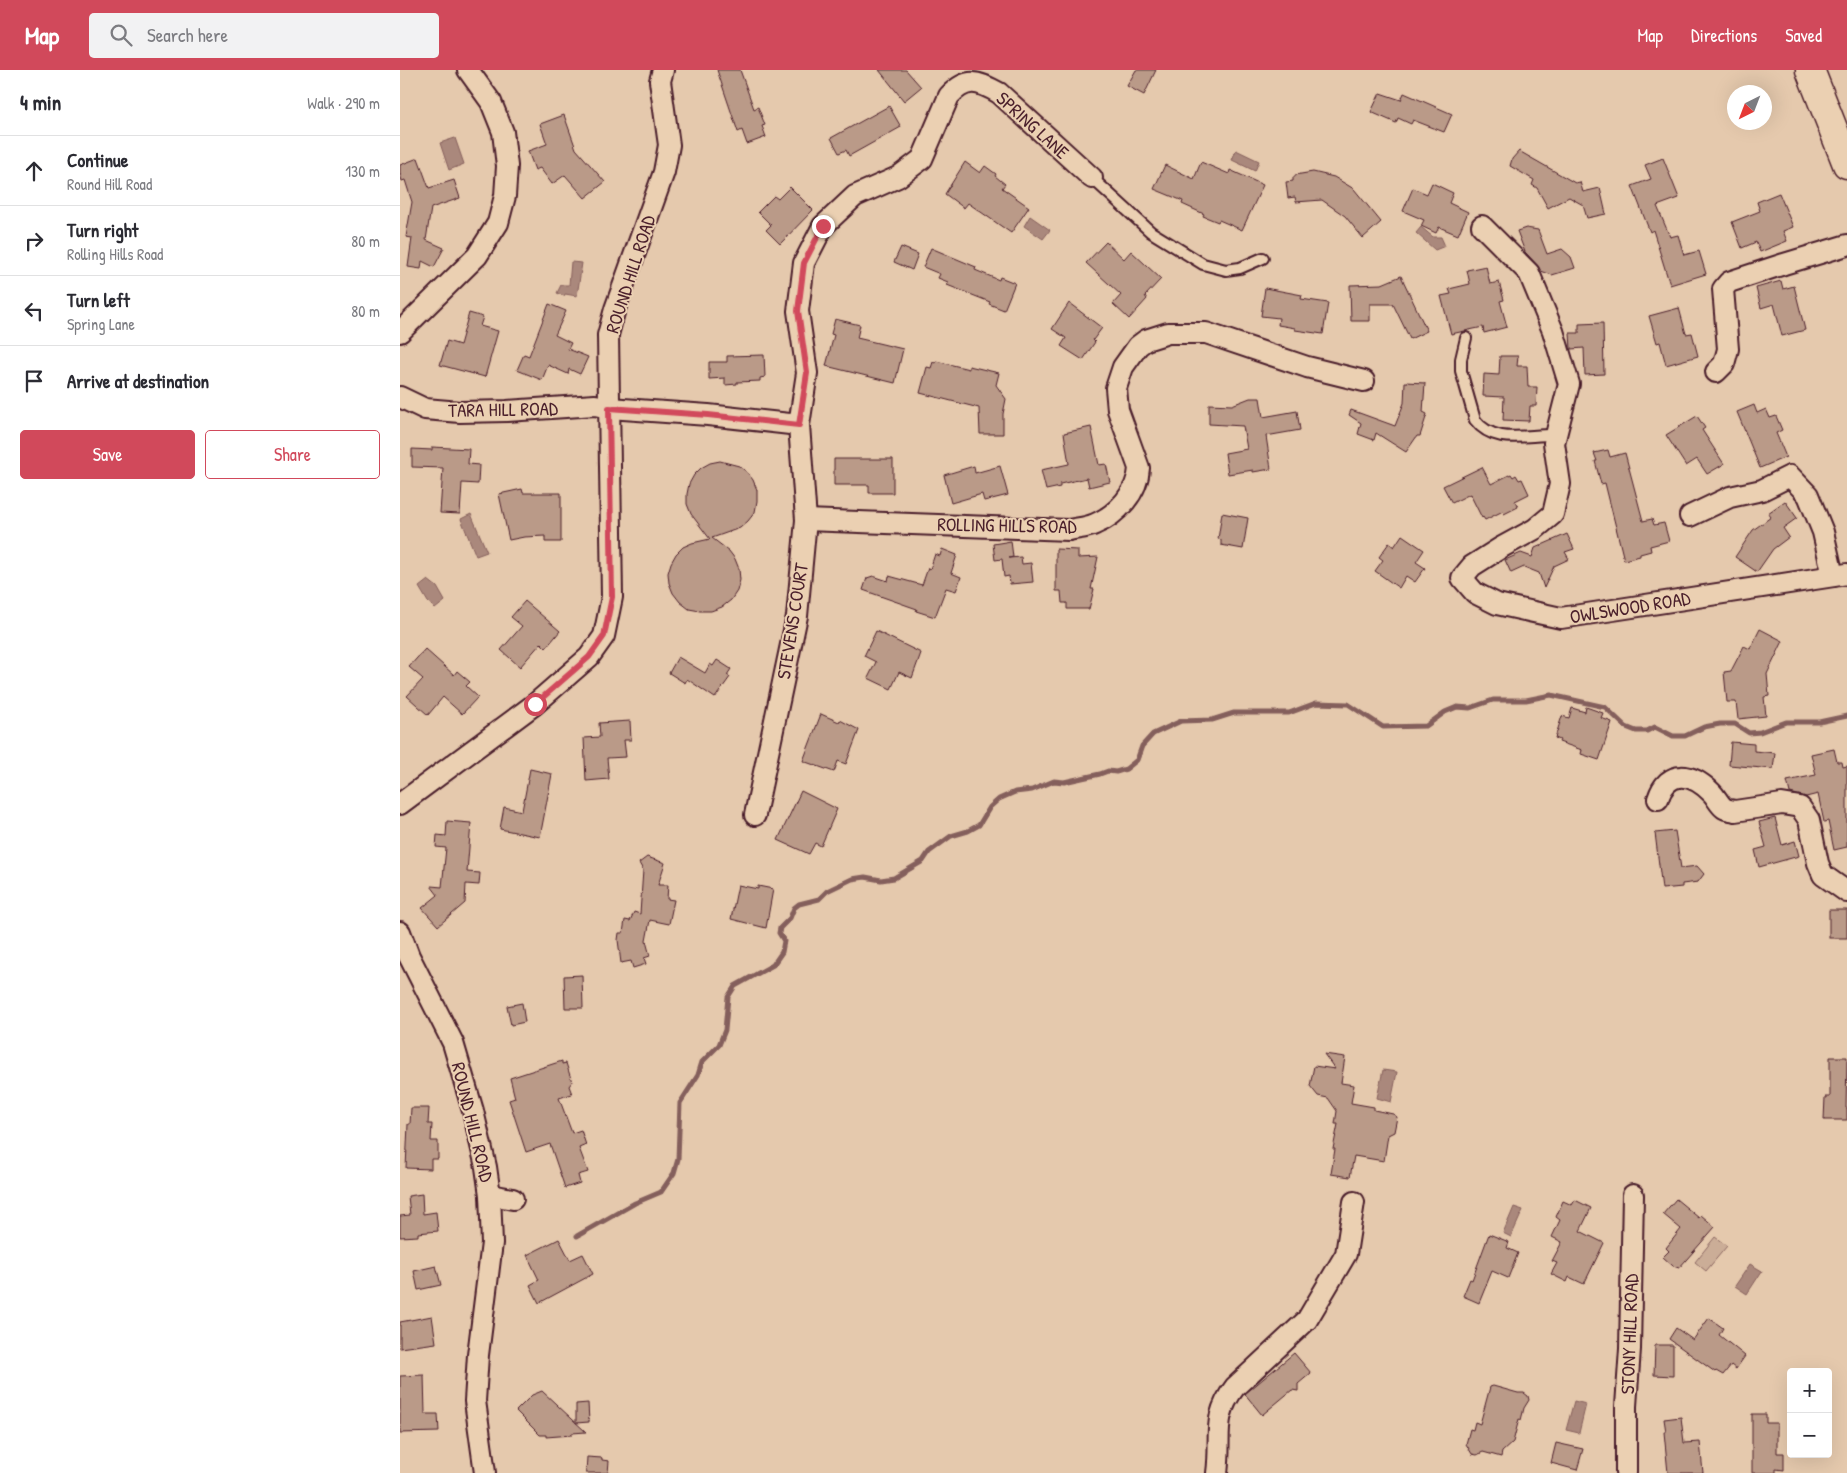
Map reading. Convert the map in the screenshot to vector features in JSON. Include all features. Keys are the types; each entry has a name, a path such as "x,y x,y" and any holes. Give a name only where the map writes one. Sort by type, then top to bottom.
{"main road":[{"path":"1810,70 1847,164"}],"street":[{"path":"400,332 477,256 498,223 505,196 507,166 503,132 491,102 468,70"},
{"name":"ROUND HILL ROAD","path":"400,804 535,704 589,657 604,636 612,597 608,335 615,309 664,172 669,145 660,80 662,70"},
{"name":"SPRING LANE","path":"799,425 807,373 798,311 804,263 823,226 855,196 898,177 922,159 949,96 957,88 968,82 982,83 999,93 1092,178"},
{"name":"OWLSWOOD ROAD","path":"1482,226 1529,273 1553,331 1568,384 1554,443 1560,484 1553,514 1535,530 1502,547 1472,566 1462,578 1475,593 1497,604 1561,618 1840,575"},
{"path":"1716,372 1724,364 1728,349 1724,289 1729,282 1847,246"},
{"name":"ROLLING HILLS ROAD","path":"806,520 1068,530 1094,525 1117,510 1134,488 1138,478 1139,468 1118,410 1116,388 1119,377 1138,346 1146,340 1168,333 1206,333 1306,367 1364,381"},
{"name":"TARA HILL ROAD","path":"400,397 425,409 460,412 508,412 595,405 609,408"},
{"path":"609,408 708,415 799,425"},
{"name":"STEVENS COURT","path":"755,815 797,616 806,520 799,425"},
{"path":"1690,516 1730,497 1762,490 1790,476 1808,496 1840,575"},
{"path":"1658,800 1667,783 1672,779 1684,776 1704,785 1724,808 1729,810 1735,811 1782,804 1800,807 1809,820 1818,863 1823,875 1847,892"},
{"name":"ROUND HILL ROAD","path":"400,932 408,956 453,1043 474,1111 486,1167 490,1195 492,1243 478,1356 475,1401 485,1473"},
{"path":"490,1195 513,1199"},
{"name":"STONY HILL ROAD","path":"1626,1473 1625,1307 1633,1195"},
{"path":"1217,1473 1220,1412 1225,1400 1235,1387 1307,1320 1346,1254 1354,1202"}],"lane":[{"path":"1092,178 1151,232 1203,264 1226,270 1240,268 1263,258"},
{"path":"1466,338 1461,359 1461,371 1470,406 1479,426 1487,432 1502,436 1556,435"}],"shaded area":[{"path":"455,138 464,164 449,170 440,143"},
{"path":"1236,150 1259,161 1255,171 1232,160"},
{"path":"1030,216 1050,230 1043,239 1024,226"},
{"path":"1421,227 1433,237 1441,237 1445,246 1435,250 1416,233"},
{"path":"571,262 582,263 577,296 565,294 564,296 557,293 561,285 569,285"},
{"path":"471,514 487,552 476,556 461,519"},
{"path":"428,580 437,587 445,601 435,609 428,602 419,587"},
{"path":"1383,1070 1397,1072 1391,1102 1377,1098"},
{"path":"1514,1207 1523,1210 1511,1237 1503,1233"},
{"path":"1715,1237 1727,1246 1706,1271 1695,1262"},
{"path":"1750,1264 1762,1271 1747,1294 1735,1286"},
{"path":"1574,1401 1586,1404 1579,1433 1566,1430"}],"building":[{"path":"717,70 740,70 754,109 758,107 765,125 762,126 766,137 747,144 742,130 738,132"},
{"path":"879,70 906,70 921,87 904,101"},
{"path":"1136,70 1156,70 1144,95 1127,86"},
{"path":"1380,93 1401,100 1404,93 1452,114 1444,132 1413,120 1411,124 1398,118 1396,123 1371,112"},
{"path":"889,106 901,127 849,156 846,150 839,153 831,138"},
{"path":"564,115 576,149 605,182 585,198 565,175 552,184 540,168 535,170 528,151 547,144 540,124"},
{"path":"1519,151 1575,183 1580,182 1583,192 1600,188 1606,214 1587,218 1583,205 1569,197 1548,208 1537,188 1532,185 1534,180 1510,166 1512,159"},
{"path":"418,158 429,188 454,180 460,198 431,208 426,240 444,248 434,267 422,261 421,269 408,267 412,238 406,237 412,202 405,180 402,181 400,173 400,165"},
{"path":"1663,158 1679,198 1657,206 1670,237 1678,235 1684,255 1699,251 1706,274 1670,285 1653,230 1650,232 1632,186 1651,179 1645,165"},
{"path":"965,162 980,173 985,166 1005,184 1002,188 1029,207 1011,233 968,203 964,208 945,194"},
{"path":"1201,162 1229,174 1230,170 1263,185 1242,230 1219,220 1218,222 1203,216 1204,214 1182,204 1183,201 1154,189 1165,165 1194,179"},
{"path":"1313,172 1334,177 1354,189 1381,222 1363,238 1345,216 1322,200 1296,202 1295,197 1288,198 1286,182 1293,181 1295,175"},
{"path":"1432,183 1453,193 1449,203 1468,212 1458,235 1439,227 1436,233 1421,226 1424,220 1403,211 1413,188 1427,194"},
{"path":"790,187 813,210 780,244 766,230 771,225 758,212 774,196 778,199"},
{"path":"1779,193 1793,227 1783,231 1787,241 1760,252 1756,242 1742,248 1732,222 1760,211 1757,202"},
{"path":"1526,228 1538,230 1547,254 1562,249 1571,257 1575,268 1552,275 1541,271 1525,252 1517,231"},
{"path":"1106,242 1124,259 1131,251 1161,279 1145,296 1147,299 1129,319 1113,304 1121,295 1086,263"},
{"path":"901,247 918,254 912,270 894,262"},
{"path":"931,248 976,267 975,270 999,280 1000,277 1015,283 1004,310 989,304 990,302 947,285 948,282 938,278 940,274 923,267"},
{"path":"1486,266 1490,284 1499,282 1504,300 1500,301 1507,327 1484,333 1483,327 1451,334 1441,296 1451,294 1449,289 1470,284 1467,270"},
{"path":"1401,276 1427,331 1410,339 1393,304 1370,304 1370,321 1351,321 1350,285 1382,284"},
{"path":"1781,281 1783,289 1794,286 1805,330 1782,336 1774,304 1761,308 1756,288"},
{"path":"1265,288 1302,295 1301,299 1328,303 1323,334 1295,330 1295,328 1278,325 1279,318 1261,316"},
{"path":"1069,303 1102,328 1093,340 1095,342 1083,360 1061,346 1066,338 1052,329"},
{"path":"549,304 566,311 555,335 571,343 568,349 588,357 580,374 569,369 568,374 548,365 542,380 517,370 524,354 529,356"},
{"path":"1679,308 1686,334 1692,333 1698,356 1666,365 1660,342 1657,343 1649,316"},
{"path":"469,313 483,317 480,326 498,331 485,377 440,365 447,341 460,345"},
{"path":"835,319 860,325 857,338 903,349 895,383 826,366 834,335 831,334"},
{"path":"1603,323 1604,374 1585,375 1584,348 1571,349 1570,333 1579,333 1579,324"},
{"path":"764,355 765,377 760,378 760,381 737,382 737,384 725,385 725,378 709,379 709,362 727,362 727,356"},
{"path":"1500,356 1518,356 1517,366 1527,366 1528,387 1537,387 1536,406 1530,406 1529,421 1503,420 1504,397 1483,396 1484,374 1499,375"},
{"path":"936,361 969,369 969,366 999,373 996,385 1006,399 1003,414 1003,434 980,434 979,408 920,393 927,367 931,368 933,362 935,363"},
{"path":"1405,382 1425,383 1423,412 1427,414 1420,436 1417,436 1406,452 1376,433 1374,440 1358,434 1361,423 1349,415 1351,410 1395,426 1404,403"},
{"path":"1250,398 1260,398 1263,417 1297,411 1300,430 1266,436 1271,469 1228,474 1225,453 1247,449 1243,426 1209,424 1209,404 1232,405"},
{"path":"1754,405 1757,413 1766,409 1770,418 1776,416 1782,430 1776,433 1786,457 1760,468 1737,412"},
{"path":"1697,416 1705,428 1702,430 1724,464 1707,474 1697,459 1686,466 1666,435"},
{"path":"1091,427 1099,465 1106,464 1110,482 1089,487 1087,478 1060,484 1060,487 1046,490 1041,470 1069,464 1064,433"},
{"path":"432,447 469,449 468,464 479,465 478,484 462,483 460,514 440,513 443,468 412,467 412,449 432,450"},
{"path":"1608,450 1610,457 1625,453 1643,521 1652,519 1654,525 1664,523 1669,541 1650,546 1651,551 1624,560 1605,483 1601,484 1595,461 1597,461 1594,453"},
{"path":"834,459 893,459 893,493 869,493 869,485 834,485"},
{"path":"720,461 739,466 747,472 757,490 757,501 755,512 740,528 712,538 729,551 735,559 739,569 740,580 737,591 731,600 722,607 711,611 700,611 689,609 680,602 673,593 668,573 676,554 683,547 710,539 691,514 687,504 687,494 689,484 701,468 710,463"},
{"path":"974,466 975,473 1000,466 1008,495 984,501 982,494 951,503 944,475"},
{"path":"1482,467 1491,484 1511,474 1513,477 1516,475 1519,480 1522,479 1529,494 1515,501 1518,507 1504,514 1503,511 1485,520 1482,518 1470,494 1452,503 1443,486"},
{"path":"522,489 523,493 561,493 561,542 545,542 545,536 509,540 499,494"},
{"path":"1785,501 1797,518 1783,528 1789,537 1773,549 1757,572 1735,557 1753,530 1771,517 1768,513"},
{"path":"1222,513 1248,518 1243,549 1221,545 1221,540 1218,539"},
{"path":"1567,534 1574,549 1565,552 1569,559 1554,566 1544,588 1539,573 1524,567 1511,573 1505,560 1521,553 1532,557 1535,548"},
{"path":"1402,535 1424,550 1416,562 1425,568 1415,582 1406,576 1399,588 1375,571 1383,560 1379,557 1389,543 1394,547"},
{"path":"1011,541 1013,557 1009,558 1021,557 1022,564 1031,563 1033,582 1010,584 1009,576 1004,577 1002,559 995,560 993,544"},
{"path":"942,549 957,555 951,573 961,577 956,591 946,588 935,617 863,590 867,578 873,576 888,581 889,576 922,585 935,554 940,556"},
{"path":"1056,549 1078,550 1078,558 1098,557 1091,589 1094,589 1089,609 1067,609 1067,603 1062,603 1061,591 1056,591"},
{"path":"525,601 560,631 546,648 541,643 520,667 501,650 522,626 511,617"},
{"path":"1760,629 1783,641 1767,674 1769,696 1764,697 1766,716 1738,719 1736,702 1727,702 1724,672 1731,671 1744,646 1750,649"},
{"path":"876,631 921,653 912,678 899,672 891,689 868,678 876,662 864,656"},
{"path":"425,649 454,675 457,671 470,682 466,686 478,697 462,714 443,697 428,715 407,696 423,679 409,667"},
{"path":"678,657 705,673 710,664 713,666 717,660 731,669 727,675 730,677 715,698 687,679 685,683 669,673"},
{"path":"1586,707 1603,713 1601,718 1612,722 1599,760 1581,754 1582,750 1559,742 1560,740 1555,738 1562,716 1569,718 1572,708 1585,712"},
{"path":"821,714 839,722 840,720 859,730 846,764 838,761 834,772 803,761"},
{"path":"630,721 631,740 624,740 626,757 607,758 609,779 586,781 584,738 600,737 599,723"},
{"path":"1731,742 1754,744 1754,751 1775,753 1773,769 1729,765"},
{"path":"1834,749 1837,762 1842,762 1843,767 1847,766 1847,847 1834,850 1828,821 1824,822 1818,794 1806,797 1790,793 1787,781 1816,775 1811,754"},
{"path":"530,769 552,774 540,837 500,829 504,807 522,811"},
{"path":"801,791 837,809 821,846 815,843 809,854 778,840"},
{"path":"1775,818 1782,845 1795,841 1799,856 1759,867 1755,850 1766,847 1759,822"},
{"path":"447,821 471,823 467,872 480,873 479,885 466,884 465,903 438,926 422,908 438,895 431,886 442,887 446,848 436,847 437,835 446,836"},
{"path":"1675,831 1681,868 1697,866 1704,874 1698,882 1682,884 1682,887 1662,889 1655,833"},
{"path":"647,857 665,863 658,885 668,885 667,899 674,900 669,924 650,920 646,941 650,956 644,958 646,964 633,968 631,961 621,963 618,940 619,933 623,933 625,920 630,921 634,912 640,914 643,870 639,863"},
{"path":"738,885 758,889 758,886 773,889 766,928 731,919"},
{"path":"1829,910 1847,910 1847,938 1829,938"},
{"path":"582,975 583,1008 565,1008 564,976"},
{"path":"522,1003 525,1022 511,1025 507,1006"},
{"path":"1324,1054 1345,1057 1341,1083 1354,1085 1351,1103 1374,1107 1374,1110 1393,1114 1397,1117 1394,1132 1388,1135 1384,1161 1354,1156 1350,1177 1331,1174 1338,1124 1335,1124 1337,1111 1328,1098 1318,1096 1310,1086 1314,1066 1335,1069"},
{"path":"1830,1057 1847,1057 1847,1120 1824,1120 1825,1097 1830,1097"},
{"path":"562,1061 562,1064 566,1063 572,1082 569,1086 572,1094 559,1098 572,1133 581,1130 586,1145 579,1148 588,1172 578,1175 580,1183 565,1188 550,1144 526,1152 509,1100 515,1098 510,1078"},
{"path":"411,1108 429,1108 428,1124 432,1124 431,1141 438,1141 438,1159 431,1159 431,1169 406,1168 408,1124 410,1124"},
{"path":"422,1194 423,1214 436,1212 438,1231 418,1233 418,1236 400,1237 400,1216 410,1215 408,1196"},
{"path":"1676,1199 1699,1218 1701,1215 1715,1227 1679,1268 1673,1266 1663,1257 1669,1251 1666,1248 1681,1229 1663,1214"},
{"path":"1575,1200 1591,1208 1580,1231 1604,1243 1584,1284 1569,1277 1567,1282 1551,1274 1557,1263 1552,1261 1562,1242 1552,1237 1560,1220 1556,1217 1563,1201 1572,1205"},
{"path":"1489,1234 1509,1242 1507,1248 1518,1253 1508,1278 1492,1271 1479,1303 1463,1296 1470,1279 1472,1280"},
{"path":"559,1239 570,1260 583,1254 593,1274 539,1303 530,1285 539,1280 527,1255"},
{"path":"436,1266 441,1285 418,1290 414,1271"},
{"path":"432,1316 436,1343 400,1348 400,1322"},
{"path":"1709,1318 1723,1328 1719,1335 1745,1356 1736,1369 1731,1365 1723,1375 1715,1372 1669,1339 1676,1328 1693,1340"},
{"path":"1655,1345 1673,1345 1673,1376 1654,1375"},
{"path":"1294,1353 1311,1373 1298,1384 1298,1391 1292,1390 1262,1415 1245,1394"},
{"path":"424,1375 425,1414 438,1414 439,1432 400,1433 400,1376"},
{"path":"1493,1386 1524,1393 1528,1396 1529,1400 1524,1408 1521,1420 1519,1419 1513,1442 1502,1452 1501,1457 1483,1452 1477,1455 1472,1454 1466,1444 1470,1429 1473,1430 1475,1422 1480,1424 1490,1387"},
{"path":"542,1391 586,1432 546,1437 546,1435 540,1435 516,1411 532,1395"},
{"path":"588,1403 589,1422 576,1423 576,1404"},
{"path":"1752,1414 1766,1414 1766,1423 1777,1423 1777,1453 1784,1453 1784,1470 1776,1469 1776,1473 1752,1473"},
{"path":"1681,1417 1684,1443 1700,1442 1703,1473 1668,1473 1664,1419"},
{"path":"1556,1443 1583,1449 1577,1470 1551,1463"},
{"path":"587,1457 602,1458 602,1460 609,1461 608,1473 586,1473"}],"waterway":[{"path":"577,1236 635,1203 661,1192 674,1173 678,1159 680,1103 698,1075 702,1062 719,1045 725,1030 728,997 735,986 773,965 782,952 784,941 779,933 780,928 790,918 794,908 799,904 819,899 827,891 852,879 865,877 881,880 894,878 923,861 929,852 951,836 968,831 979,825 990,807 999,799 1015,792 1032,790 1054,781 1064,782 1108,771 1116,772 1126,769 1137,760 1142,746 1153,734 1181,721 1212,720 1234,713 1289,713 1316,703 1348,704 1383,727 1426,726 1445,712 1457,707 1470,708 1493,700 1526,700 1551,695 1605,707 1626,727 1636,731 1647,731 1655,727 1673,736 1685,736 1704,727 1720,724 1735,724 1749,733 1760,732 1786,722 1819,722 1847,716"}],"route":[{"path":"535,704 589,657 604,636 612,597 609,408 708,415 799,425 807,373 798,311 804,263 823,226"}]}
